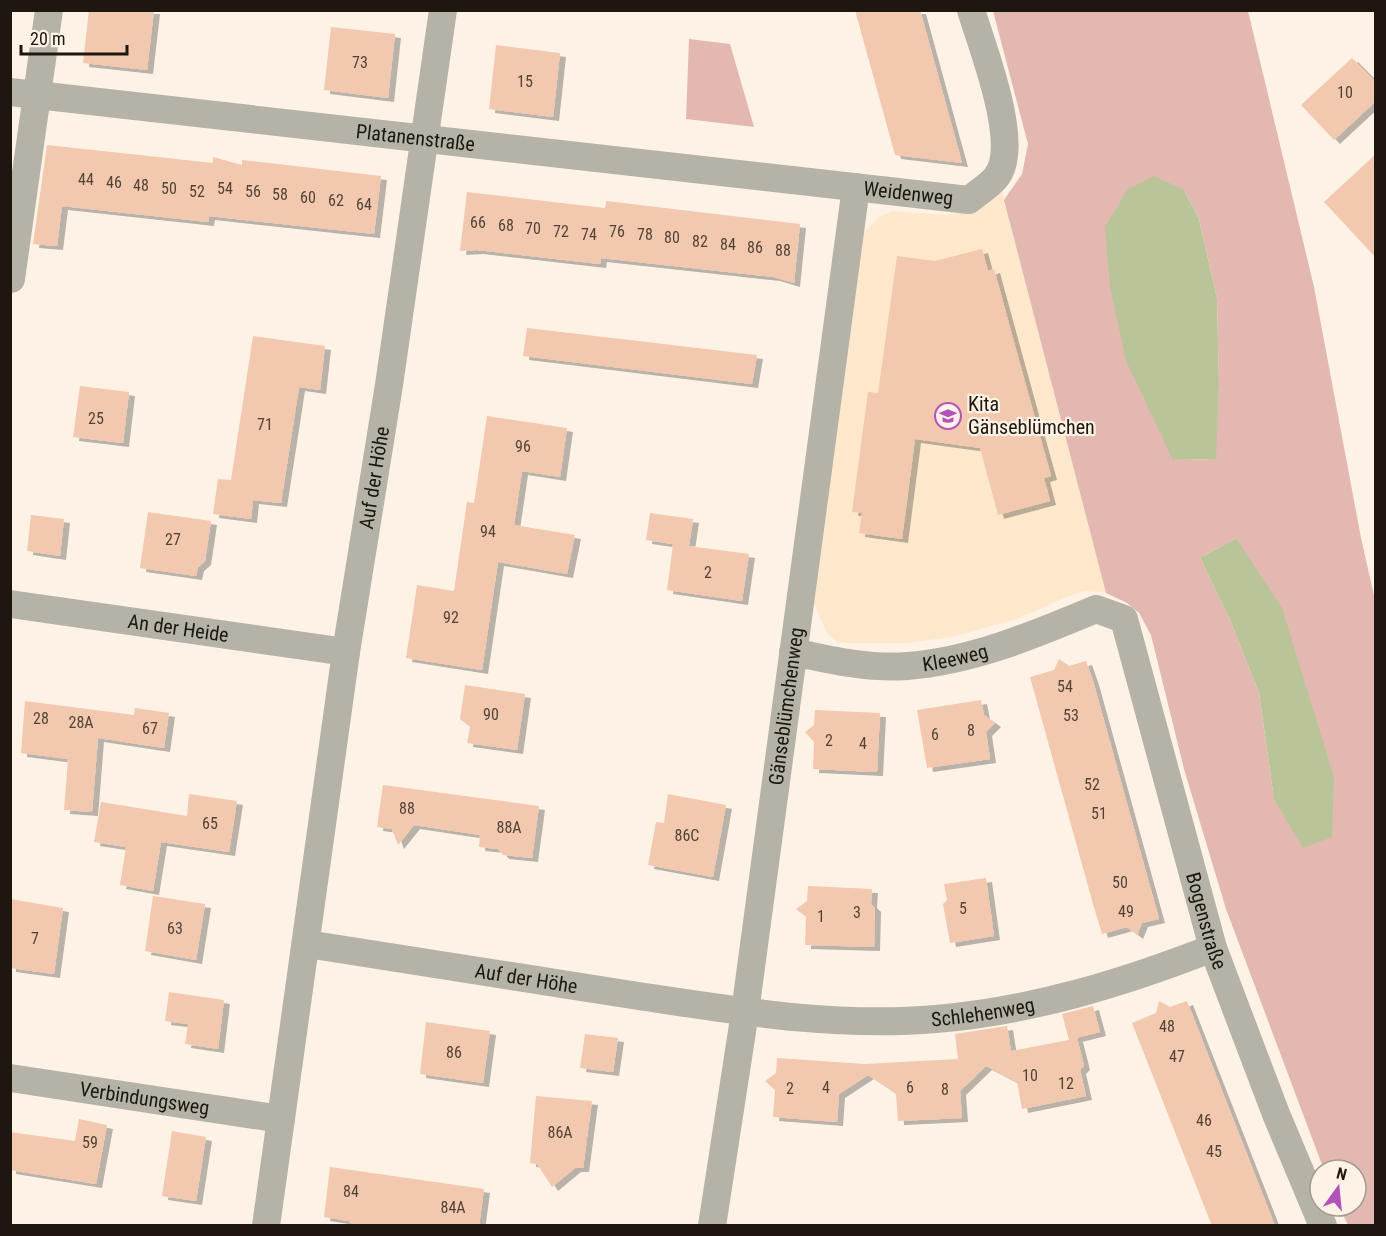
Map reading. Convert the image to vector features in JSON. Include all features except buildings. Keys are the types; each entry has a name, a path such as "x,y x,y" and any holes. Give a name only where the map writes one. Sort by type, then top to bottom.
{"street":[{"path":"11,279 24,94 49,10"},
{"name":"Auf der Höhe","path":"266,1226 346,652 443,10"},
{"name":"Weidenweg","path":"819,182 969,200 998,176 1005,152 1003,117 971,10"},
{"name":"Platanenstraße","path":"24,94 819,182"},
{"name":"Gänseblümchenweg","path":"712,1226 746,1012 856,187"},
{"name":"An der Heide","path":"10,604 346,652"},
{"name":"Kleeweg","path":"793,652 846,663 907,666 962,656 1024,638 1096,609 1109,613"},
{"name":"Bogenstraße","path":"1109,613 1124,619 1213,948 1276,1114 1323,1226"},
{"name":"Auf der Höhe","path":"307,944 746,1012"},
{"name":"Schlehenweg","path":"746,1012 849,1022 936,1019 1068,998 1146,974 1213,948"},
{"name":"Verbindungsweg","path":"10,1078 281,1119"}],"shaded area":[{"path":"993,11 1248,11 1314,287 1361,538 1375,600 1375,1225 1348,1225 1345,1218 1368,1218 1368,1158 1319,1158 1226,909 1184,769 1151,635 1139,613 1127,603 1106,593 1004,200 1022,174 1028,144","holes":["1184,190 1199,219 1217,298 1219,386 1215,459 1174,460","1236,538 1252,565 1274,799 1259,693 1230,620 1200,558"]},
{"path":"689,39 730,44 754,127 686,119"},
{"path":"1154,176 1184,190 1199,219 1217,298 1219,386 1216,459 1173,460 1126,361 1110,287 1105,227 1127,190"},
{"name":"Kita Gänseblümchen","path":"1001,188 1106,593 1085,591 1017,619 952,637 906,643 838,643 827,633 814,604 863,234 879,217 892,211 946,215 975,210"},
{"path":"1236,538 1282,608 1334,777 1332,837 1303,848 1274,799 1259,693 1230,620 1200,558"}],"place":[{"name":"Kita Gänseblümchen","path":"948,416"}]}
